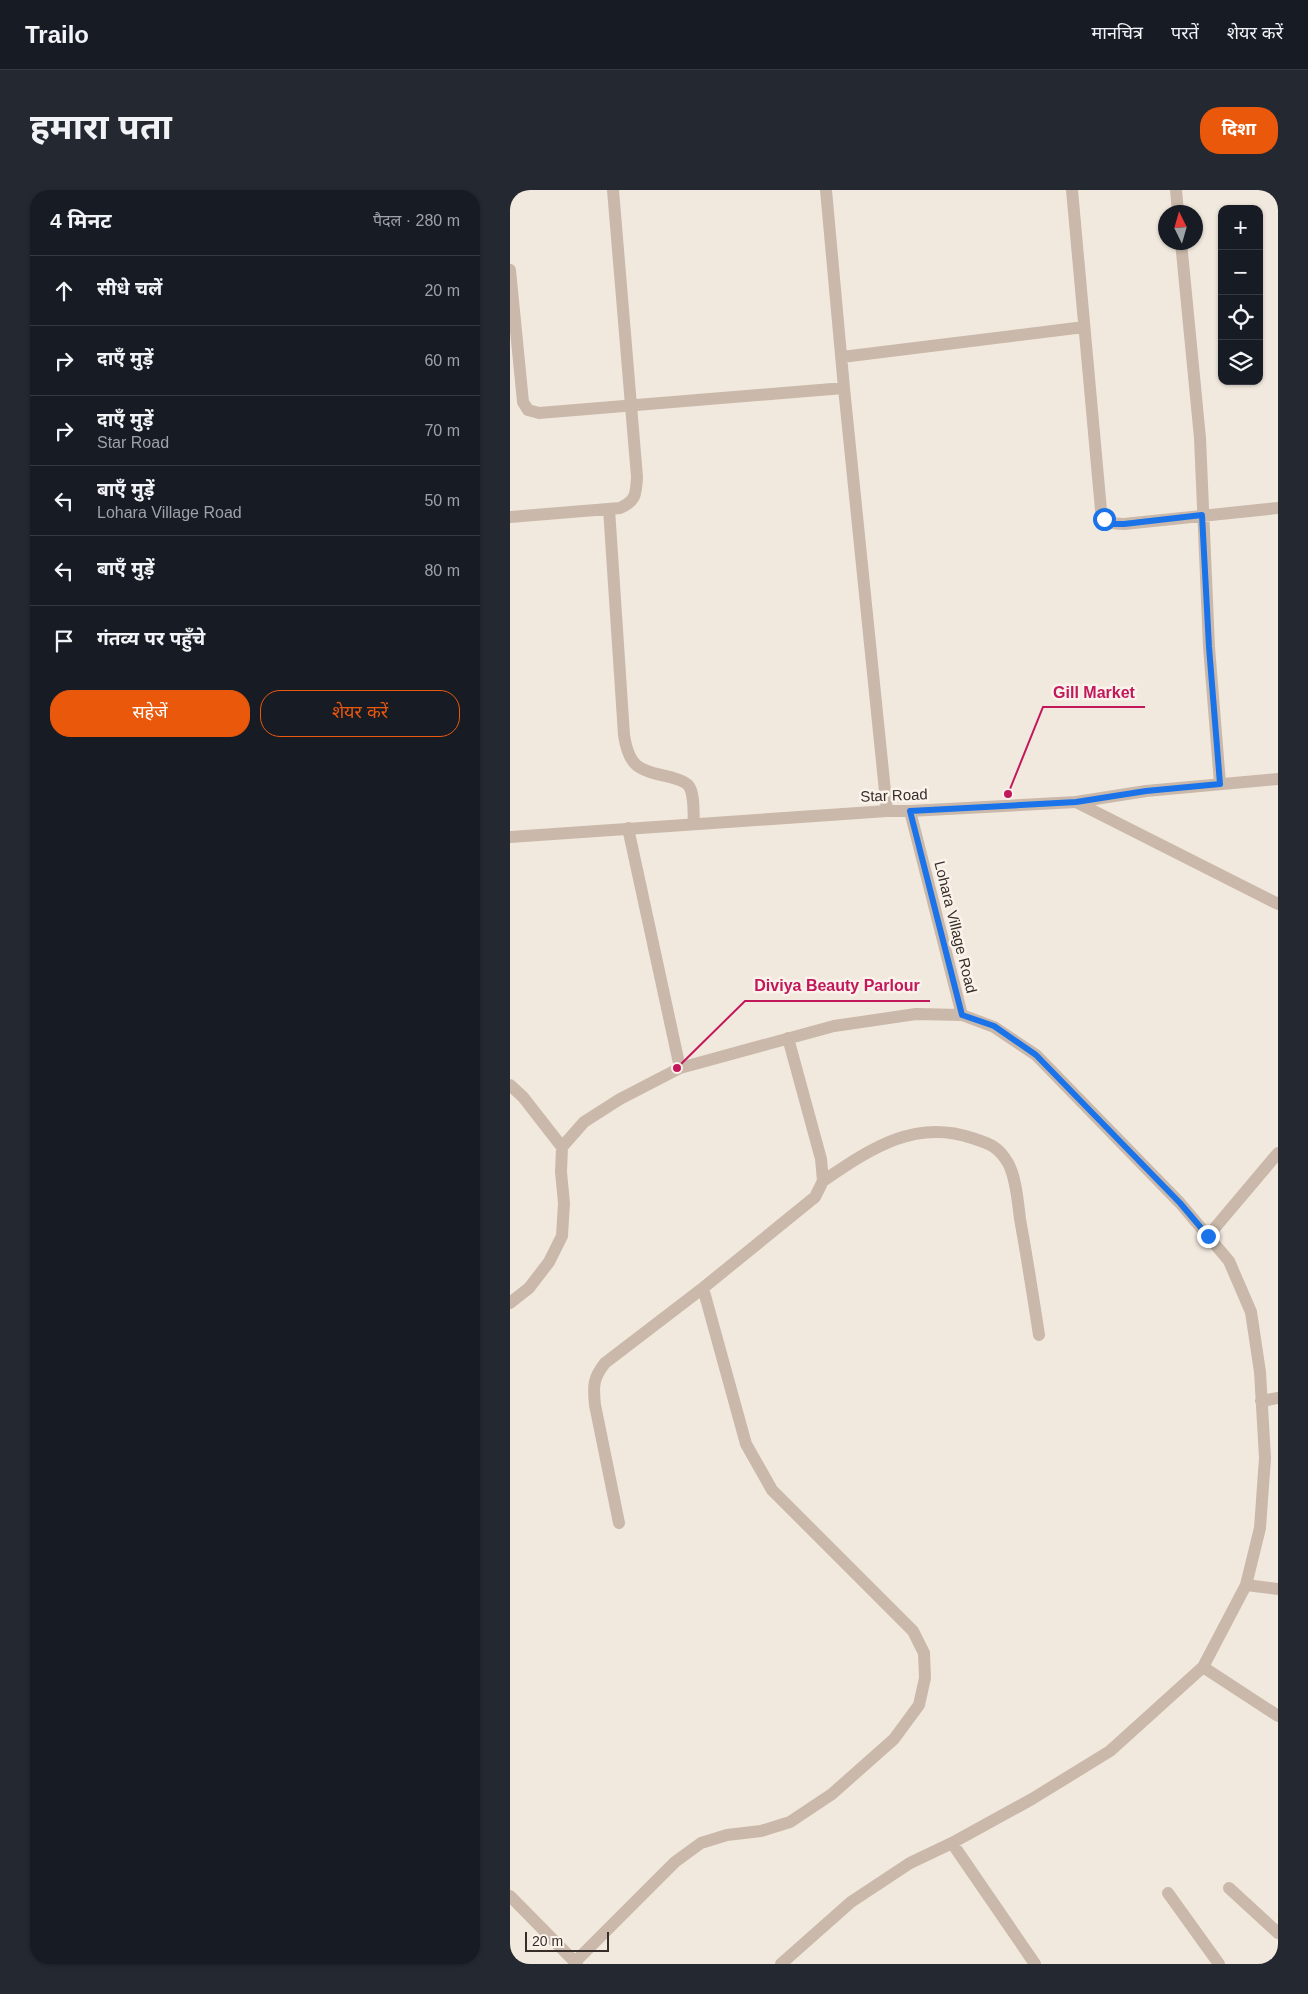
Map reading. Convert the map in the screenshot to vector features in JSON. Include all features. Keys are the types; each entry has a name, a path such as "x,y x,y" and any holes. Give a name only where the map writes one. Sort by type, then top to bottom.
{"street":[{"path":"510,517 620,508 630,503 636,493 637,478 613,190"},
{"path":"826,190 887,811"},
{"path":"1072,190 1100,510 1104,519 1113,524 1124,524 1278,508"},
{"path":"1176,190 1177,205"},
{"path":"1182,250 1200,438 1209,647 1220,784"},
{"path":"510,270 523,402 528,410 539,413 844,388"},
{"path":"842,357 1084,326"},
{"path":"609,508 624,735 627,753 634,765 650,773 680,780 688,785 692,795 694,823"},
{"name":"Star Road","path":"510,837 887,811 1076,802 1146,791 1278,779"},
{"path":"1076,802 1278,904"},
{"name":"Lohara Village Road","path":"562,1147 584,1122 620,1100 680,1068 834,1026 916,1014 962,1015 910,811"},
{"path":"628,828 680,1068"},
{"path":"781,1964 851,1902 910,1863 952,1843 1032,1799 1110,1751 1203,1667 1246,1585 1260,1528 1265,1458 1260,1372 1251,1312 1229,1261 1180,1203 1036,1055 994,1026 962,1015"},
{"path":"619,1523 595,1405 594,1388 596,1374 605,1363 703,1288 815,1197 822,1181 821,1159 788,1038"},
{"path":"510,1085 523,1097 562,1147 561,1172 564,1203 562,1236 549,1262 529,1288 510,1303"},
{"path":"822,1181 869,1150 902,1137 931,1132 962,1135 994,1145 1009,1164 1039,1335"},
{"path":"1208,1236 1278,1152"},
{"path":"510,1896 576,1963 674,1862 701,1843 727,1835 761,1831 790,1822 832,1794 894,1739 919,1704 925,1678 924,1653 913,1631 772,1490 746,1444 703,1288"},
{"path":"1261,1401 1278,1398"},
{"path":"1246,1585 1278,1589"},
{"path":"1203,1667 1278,1716"},
{"path":"952,1843 1035,1964"},
{"path":"1229,1888 1278,1933"},
{"path":"1168,1893 1219,1964"}],"place":[{"name":"Gill Market","path":"1008,794"},
{"name":"Diviya Beauty Parlour","path":"677,1068"}],"route":[{"path":"1104,519 1113,524 1124,524 1202,515 1209,647 1220,784 1146,791 1076,802 910,811 962,1015 994,1026 1036,1055 1180,1203 1208,1236"}]}
